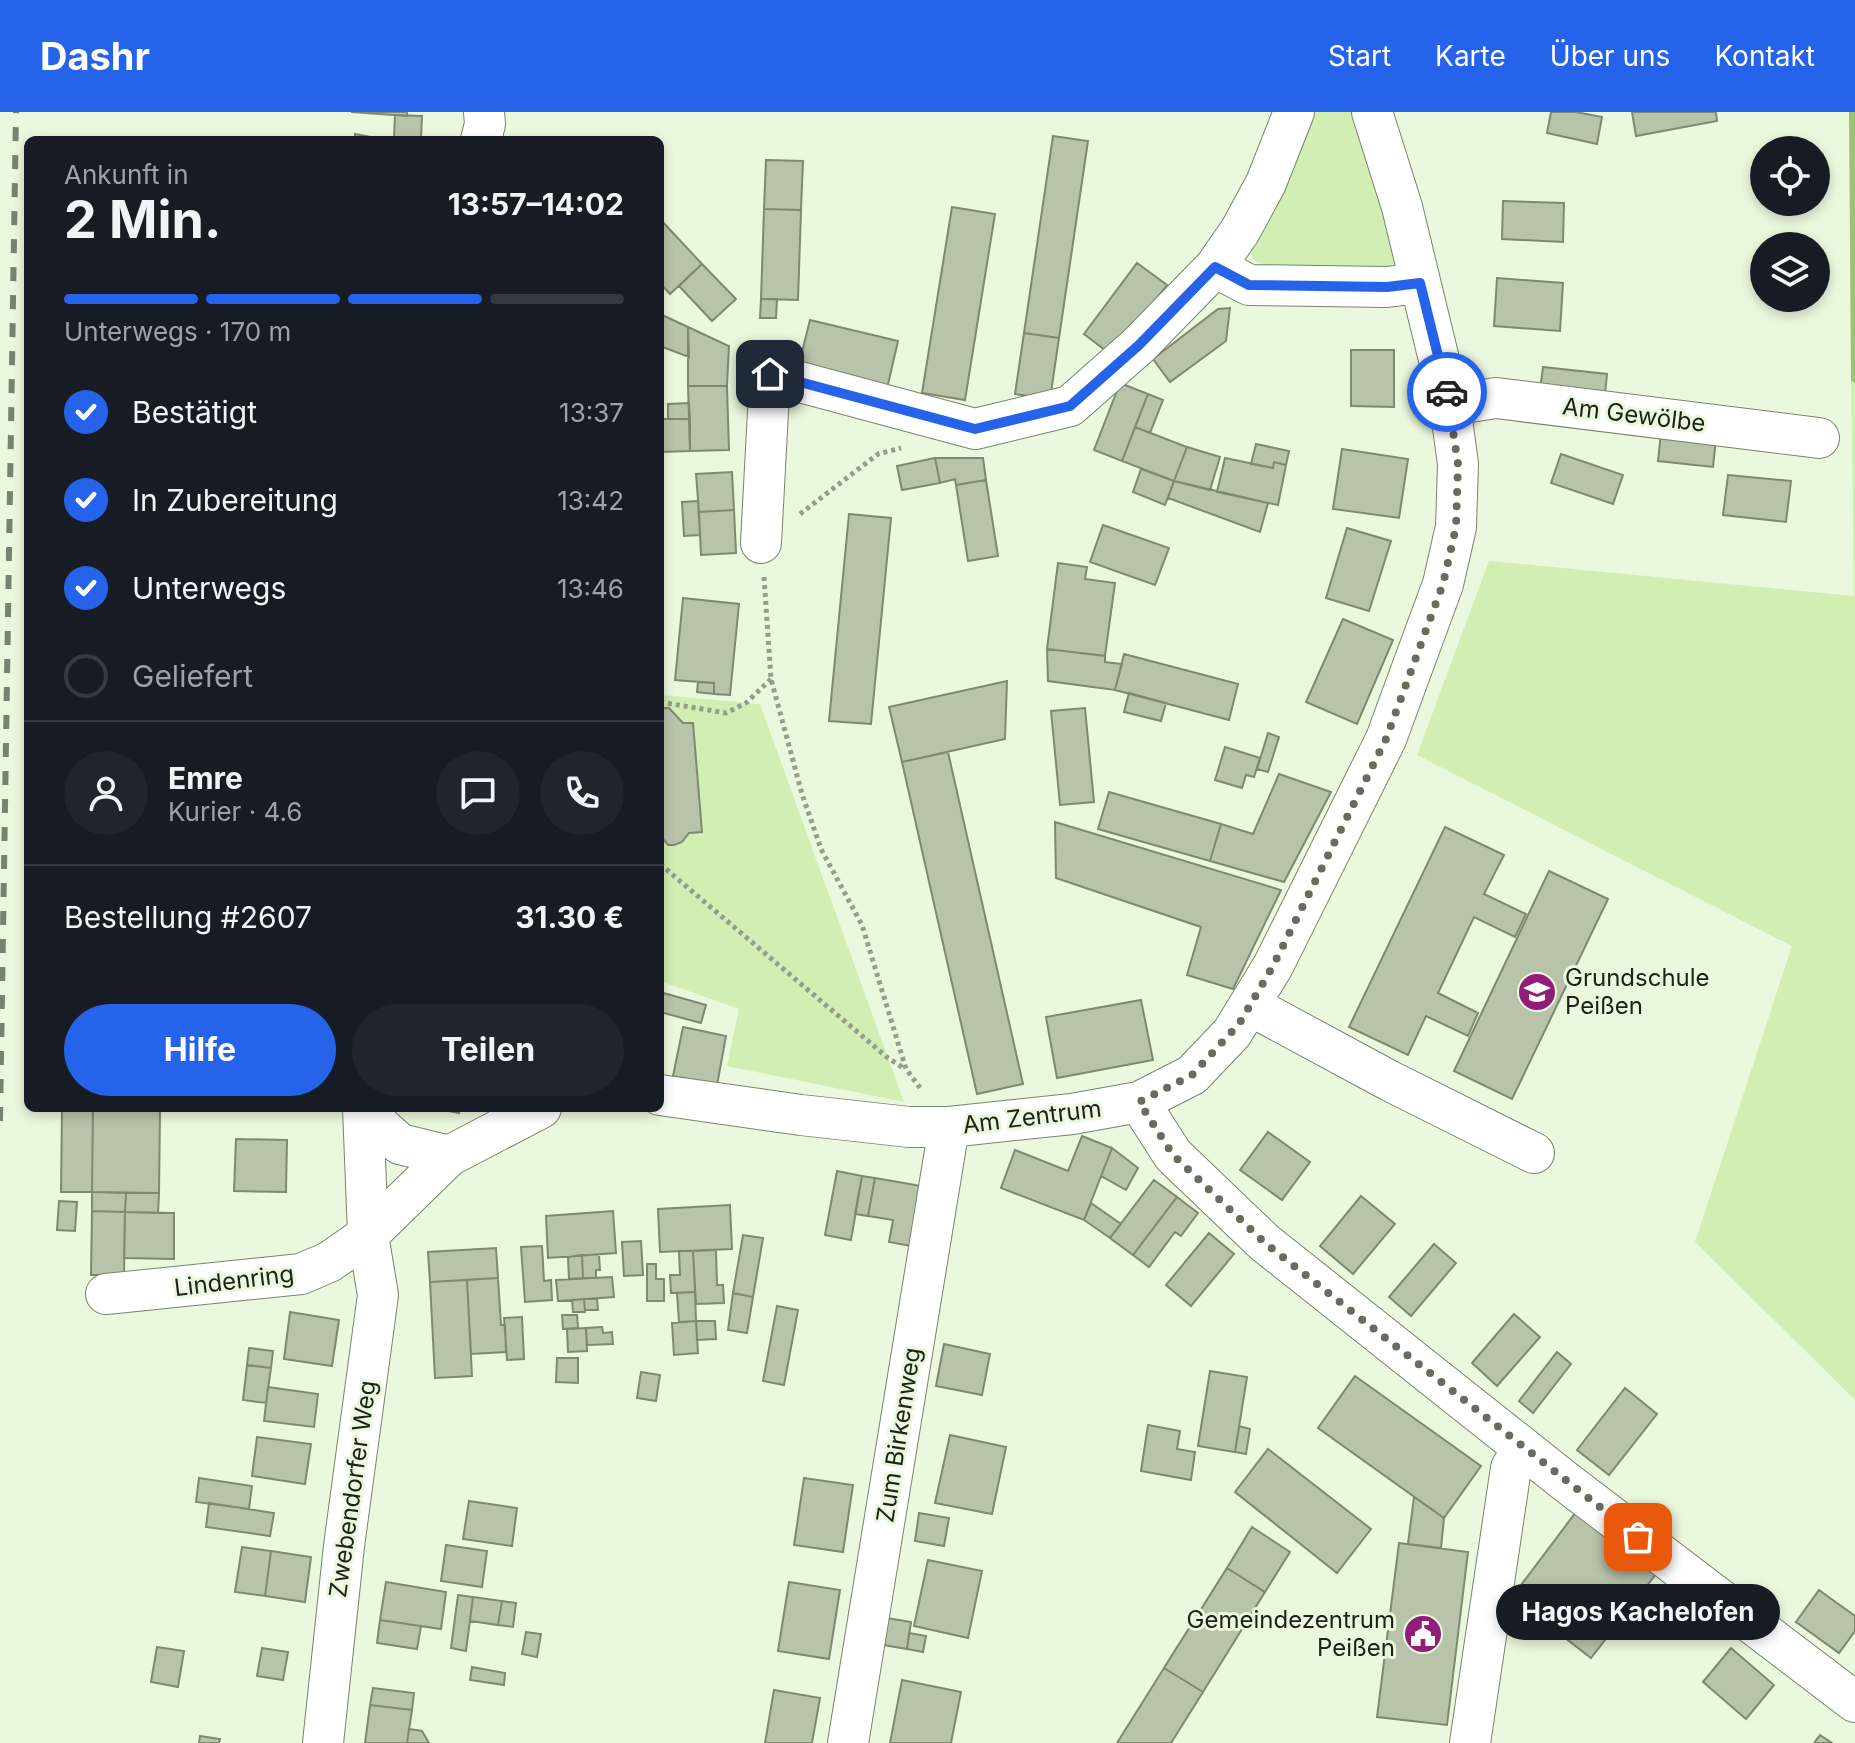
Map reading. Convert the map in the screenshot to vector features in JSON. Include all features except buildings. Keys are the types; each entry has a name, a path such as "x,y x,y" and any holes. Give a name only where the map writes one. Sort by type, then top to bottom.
{"street":[{"path":"482,136 484,112"},
{"path":"761,543 770,374 975,429 1070,406 1139,345 1215,267 1240,231 1266,183 1294,112"},
{"path":"1372,112 1402,207 1450,405 1458,464 1456,527 1443,584 1386,739 1251,1006 1232,1033 1192,1075 1139,1102 1173,1155 1265,1243 1523,1448 1855,1702"},
{"path":"1215,267 1249,285 1387,287 1420,283"},
{"name":"Am Gewölbe","path":"1450,405 1496,398 1819,438"},
{"path":"1251,1006 1390,1081 1534,1153"},
{"name":"Am Zentrum","path":"664,1096 909,1127 949,1127 1072,1114 1139,1102"},
{"path":"363,1112 368,1235"},
{"path":"365,1112 400,1144 449,1156"},
{"path":"368,1235 449,1156 533,1112"},
{"name":"Zum Birkenweg","path":"848,1743 949,1127"},
{"name":"Lindenring","path":"106,1294 301,1274 329,1262 368,1235"},
{"name":"Zwebendorfer Weg","path":"323,1743 344,1546 378,1295 368,1235"},
{"path":"1470,1743 1511,1468 1523,1448"}],"path":[{"path":"906,447 878,454 761,543 771,679 802,794 821,849 862,925 906,1069 949,1127"},
{"path":"664,703 726,713 746,703 771,679"},
{"path":"664,867 888,1058 906,1069"}],"green space":[{"path":"1313,112 1353,112 1402,271 1280,273 1252,259 1250,240"},
{"path":"1849,112 1855,112 1855,383 1851,381"},
{"path":"1851,381 1855,383 1855,1400 1695,1242 1792,946 1417,755 1489,561 1854,596"},
{"path":"664,695 760,704 904,1102 727,1066 739,1009 664,982"}],"railway":[{"path":"0,1121 16,112"}],"way so far":[{"path":"1447,392 1458,464 1456,527 1443,584 1386,739 1273,966 1239,1024 1192,1075 1139,1102 1173,1155 1265,1243 1638,1537"}],"place":[{"name":"Grundschule Peißen","path":"1537,992"},
{"name":"Hagos Kachelofen","path":"1638,1537"},
{"name":"Gemeindezentrum Peißen","path":"1423,1634"}],"route":[{"path":"770,374 975,429 1070,406 1139,345 1215,267 1249,285 1387,287 1420,283 1447,392"}]}
